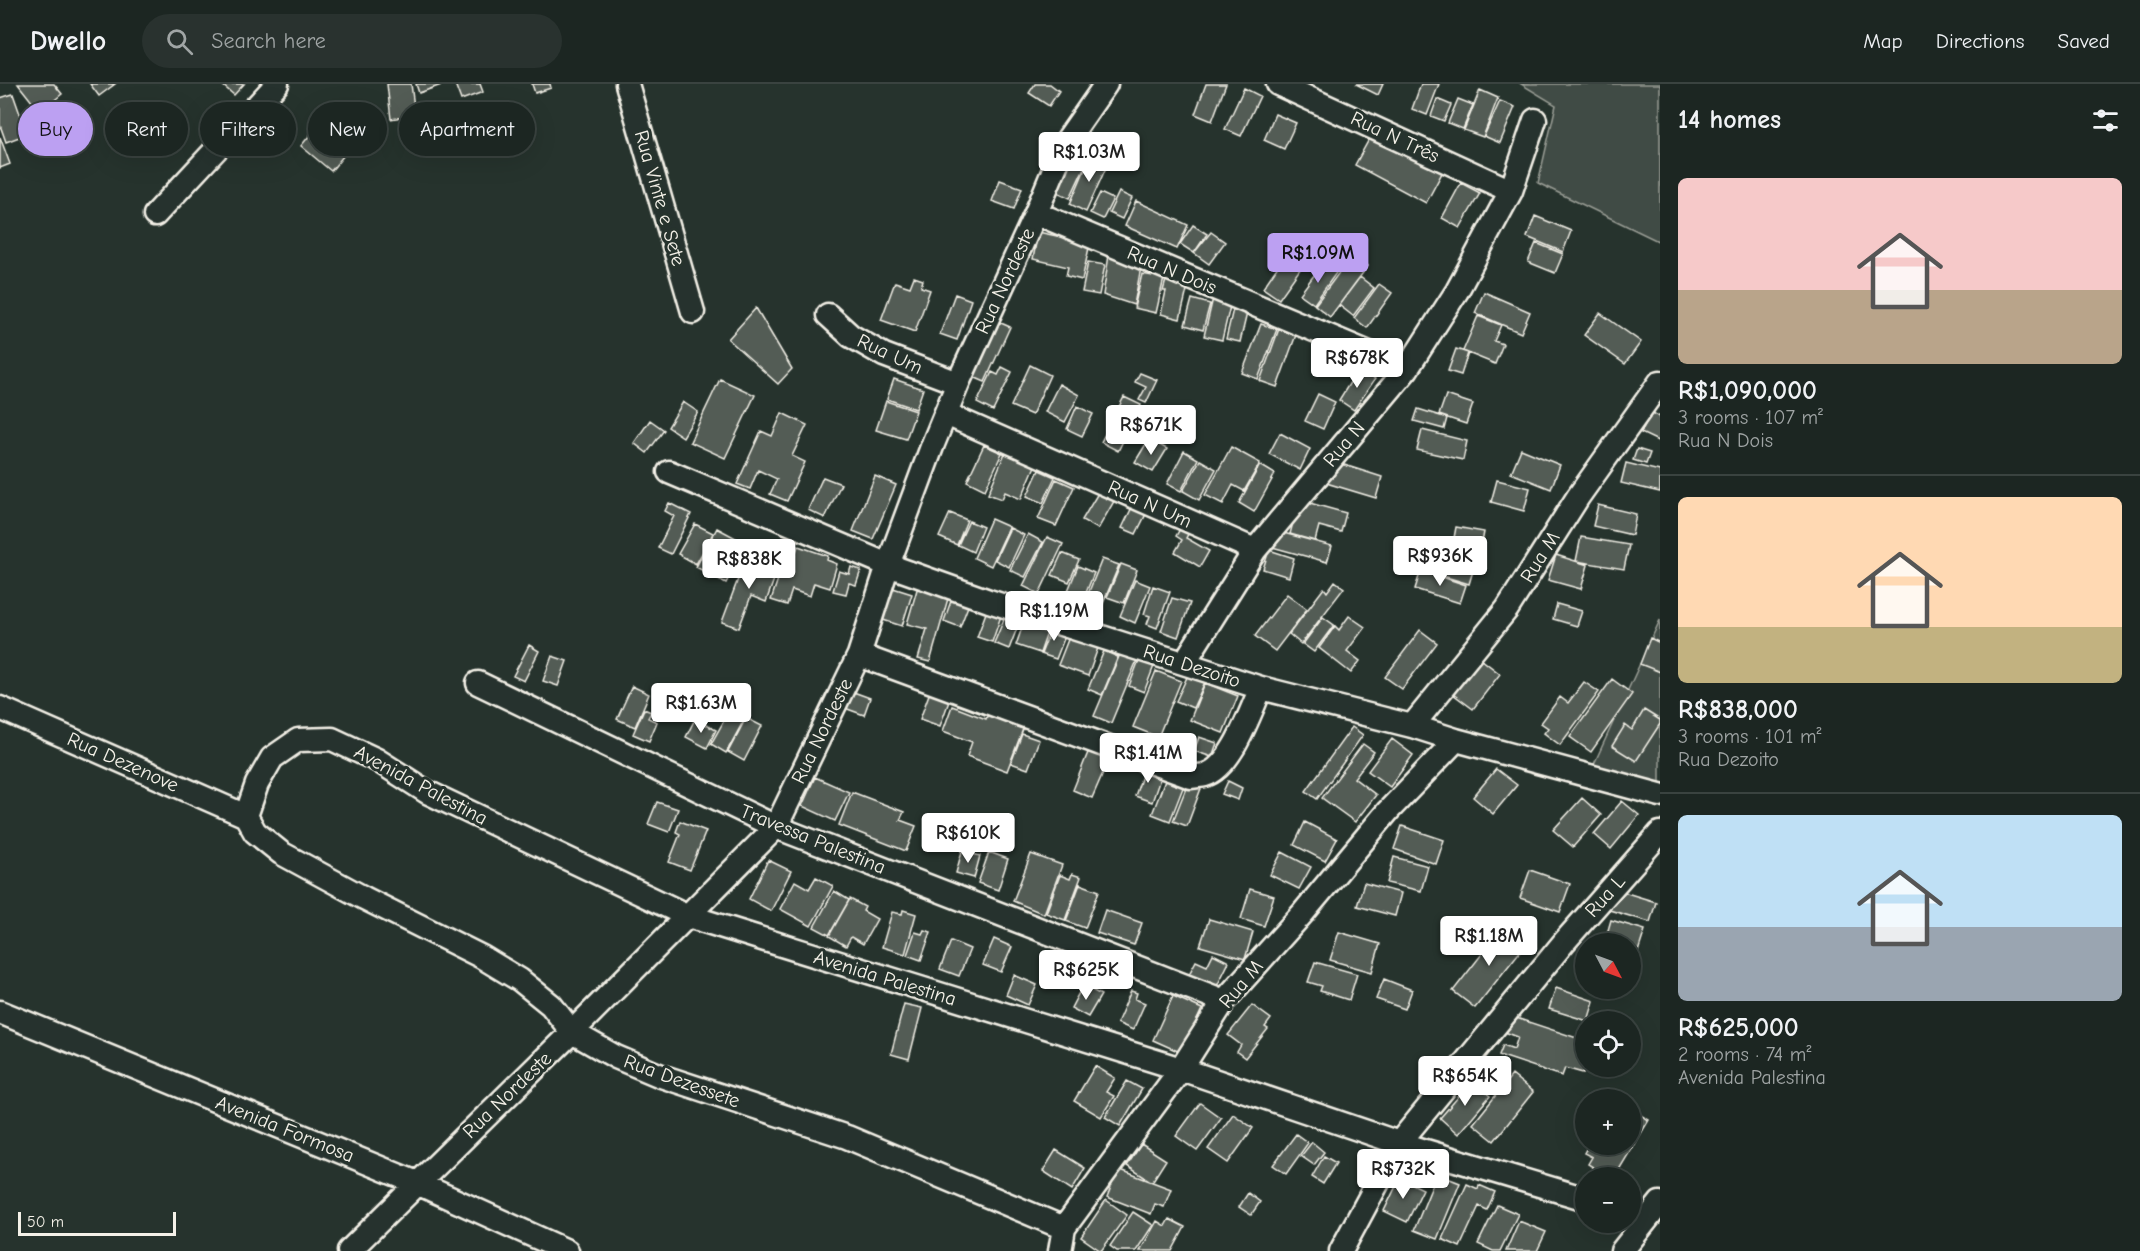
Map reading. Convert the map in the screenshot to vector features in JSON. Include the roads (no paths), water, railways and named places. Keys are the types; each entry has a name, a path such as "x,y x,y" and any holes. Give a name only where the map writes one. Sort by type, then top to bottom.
{"street":[{"path":"155,215 277,84"},
{"name":"Rua Vinte e Sete","path":"627,84 693,312"},
{"name":"Rua Nordeste","path":"349,1251 776,827 859,655 888,566 958,383 1036,213 1065,143 1106,84"},
{"name":"Rua N Três","path":"1278,84 1511,191"},
{"name":"Rua N","path":"1184,663 1255,550 1407,369 1457,291 1511,191 1535,120"},
{"name":"Rua N Dois","path":"1036,213 1407,369"},
{"name":"Rua Um","path":"828,315 851,336 884,355 958,383"},
{"name":"Rua M","path":"1412,726 1507,609 1578,498 1660,382"},
{"name":"Rua N Um","path":"946,414 1255,550"},
{"name":"Rua Dezoito","path":"669,472 888,566 989,601 1261,688 1412,726 1456,740 1658,789"},
{"path":"859,655 1191,777 1207,775 1221,764 1233,748 1261,688"},
{"name":"Travessa Palestina","path":"477,682 776,827 1224,1001"},
{"name":"Rua Dezenove","path":"0,708 246,816"},
{"name":"Avenida Palestina","path":"246,816 257,784 272,758 298,740 332,739 377,760 427,792 688,916 1181,1069 1399,1143 1575,1196"},
{"name":"Rua M","path":"1059,1251 1064,1228 1181,1069 1224,1001 1303,913 1388,811 1456,740"},
{"name":"Rua Dezessete","path":"246,816 255,832 281,853 482,957 520,980 550,1005 572,1032 616,1057 661,1076 847,1137 1064,1228"},
{"name":"Rua L","path":"1341,1251 1399,1143 1565,941 1660,833"},
{"name":"Avenida Formosa","path":"0,1012 417,1183 567,1251"},
{"path":"1622,1251 1650,1214"}]}
